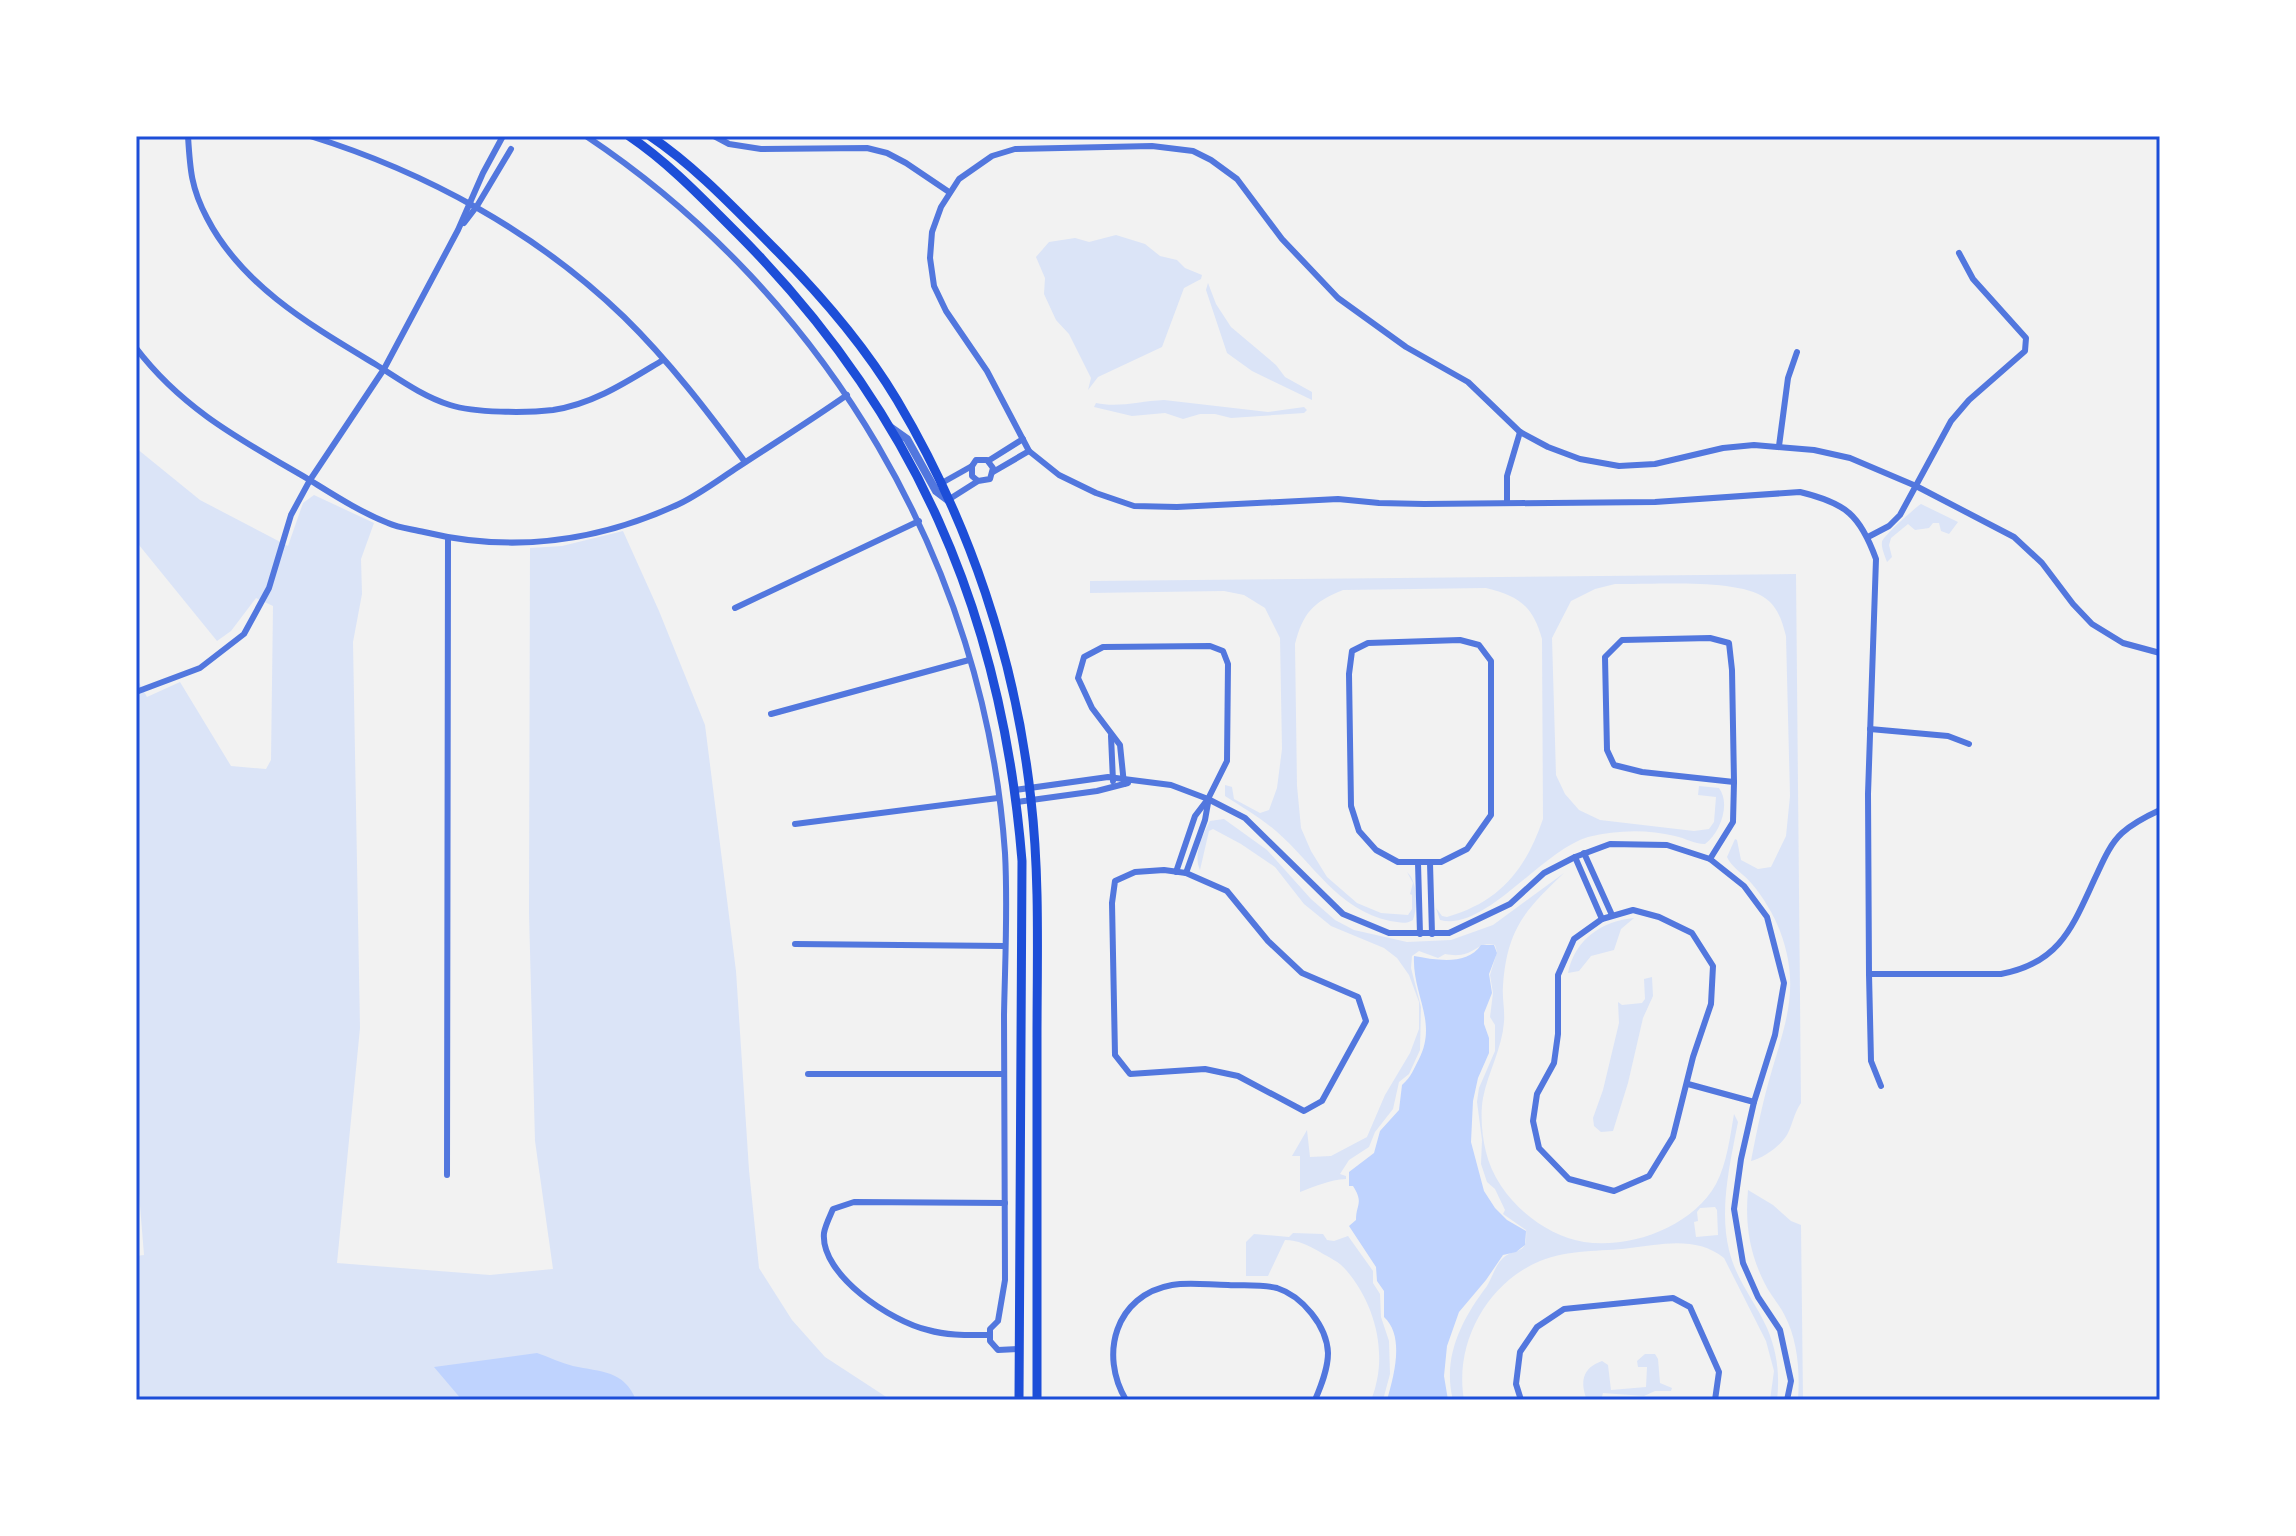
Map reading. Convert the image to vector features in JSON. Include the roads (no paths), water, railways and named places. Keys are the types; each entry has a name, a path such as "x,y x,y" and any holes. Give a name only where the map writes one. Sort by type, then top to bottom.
{"main road":[{"path":"629,136 705,201 779,275 830,337 873,398 927,493 969,597 991,666 1017,802 1022,888 1019,1400"},
{"path":"650,136 728,202 802,276 896,399 967,541 1006,666 1031,800 1037,928 1037,1400"}],"street":[{"path":"188,136 190,179 208,220 238,261 285,307 415,390 452,406 503,411 554,410 604,396 663,360"},
{"path":"310,136 364,153 473,205 553,256 625,318 704,405 745,462"},
{"path":"473,205 483,173 503,136"},
{"path":"586,136 683,209 740,262 787,314 847,395 886,459 919,521 945,581 982,709 1005,853 1005,1280 998,1321 990,1329 990,1341 998,1350 1020,1349"},
{"path":"714,136 742,148 867,148 887,153 949,192"},
{"path":"1881,1086 1871,1061 1869,974 1870,729 1876,559 1867,534 1847,511 1823,498 1800,492 1655,502 1379,503 1338,499 1177,507 1134,506 1096,493 1059,475 1029,451 987,371 946,311 934,286 930,258 932,232 949,192 973,168 992,156 1015,149 1161,146 1193,151 1237,179 1282,239 1338,298 1406,347 1468,382 1520,432 1548,447 1580,459 1619,466 1655,464 1723,448 1754,445 1814,450 1850,458 1916,486 2028,547 2092,624 2123,643 2160,653"},
{"path":"136,692 200,668 244,634 269,588 291,515 310,480 384,369 458,230 511,149"},
{"path":"1867,534 1889,526 1900,515 1951,421 1969,400 2025,351 2026,338 1973,279 1959,253"},
{"path":"136,348 181,397 225,432 328,493 390,524 478,543 573,538 629,525 682,503 788,437 847,395"},
{"path":"1779,446 1788,378 1797,352"},
{"path":"890,426 907,439 936,491 948,500 978,481 986,481 993,472 1029,451"},
{"path":"1507,503 1507,476 1520,432"},
{"path":"940,484 980,459 988,461 1023,439"},
{"path":"988,461 993,472"},
{"path":"972,466 972,476 978,481"},
{"path":"735,608 919,521"},
{"path":"447,1175 448,538"},
{"path":"1710,859 1733,822 1734,782 1732,670 1729,643 1710,638 1622,640 1605,657 1607,750 1614,765 1642,772 1734,782"},
{"path":"1460,640 1479,645 1491,661 1491,815 1467,849 1441,862 1418,863 1398,862 1376,850 1359,831 1351,806 1349,674 1352,651 1368,643 1460,640"},
{"path":"1124,782 1120,745 1092,708 1078,678 1084,657 1103,647 1210,646 1223,651 1228,664 1227,761 1208,799 1195,816 1176,872"},
{"path":"771,714 969,660"},
{"path":"1870,729 1948,736 1969,744"},
{"path":"1111,736 1113,788"},
{"path":"1015,790 1112,778 1124,782"},
{"path":"1080,781 1081,793"},
{"path":"1017,802 1113,788 1124,782 1171,785 1245,818 1343,914 1389,933 1449,933 1510,904 1544,873 1610,844 1667,845 1710,859 1744,886 1767,917 1784,983 1775,1035 1754,1102 1741,1159 1734,1209 1743,1263 1758,1297 1780,1330 1791,1381 1787,1400"},
{"path":"795,824 998,798"},
{"path":"1186,873 1205,820 1208,799"},
{"path":"1869,974 2001,974 2020,970 2041,960 2061,944 2074,924 2106,854 2122,834 2160,810"},
{"path":"1584,853 1612,915"},
{"path":"1575,857 1602,919"},
{"path":"1418,863 1420,934"},
{"path":"1430,863 1432,934"},
{"path":"1135,872 1176,872 1186,873 1227,891 1268,941 1302,973 1358,997 1366,1021 1322,1101 1304,1111 1238,1076 1205,1069 1130,1074 1115,1055 1112,903 1115,881 1135,872"},
{"path":"1633,910 1659,917 1692,933 1713,966 1711,1004 1693,1057 1673,1137 1649,1176 1614,1191 1569,1179 1539,1148 1533,1121 1537,1094 1554,1063 1558,1034 1558,975 1574,939 1612,915 1633,910"},
{"path":"795,944 1005,946"},
{"path":"808,1074 1004,1074"},
{"path":"1688,1084 1754,1102"},
{"path":"990,1335 955,1335 926,1330 891,1317 857,1289 830,1260 824,1233 833,1209 854,1202 1005,1203"},
{"path":"1126,1400 1116,1384 1112,1358 1120,1323 1132,1306 1147,1295 1172,1285 1222,1285 1275,1288 1294,1296 1308,1310 1321,1328 1328,1352 1323,1382 1315,1400"},
{"path":"1521,1400 1516,1384 1520,1352 1537,1327 1550,1318 1564,1309 1673,1298 1690,1307 1719,1372 1715,1400"}],"water":[{"path":"1481,945 1494,945 1497,953 1489,974 1492,993 1484,1013 1489,1053 1478,1078 1473,1101 1471,1142 1484,1191 1507,1220 1526,1231 1525,1245 1516,1252 1503,1255 1459,1312 1447,1346 1444,1376 1448,1400 1387,1400 1396,1345 1384,1317 1384,1291 1377,1281 1376,1267 1349,1226 1356,1220 1359,1200 1353,1186 1349,1186 1349,1172 1374,1153 1380,1131 1399,1110 1402,1085 1412,1073 1424,1046 1425,1020 1414,956 1459,959 1475,952"},
{"path":"537,1353 568,1365 610,1374 625,1383 636,1400 462,1400 434,1367"}]}
